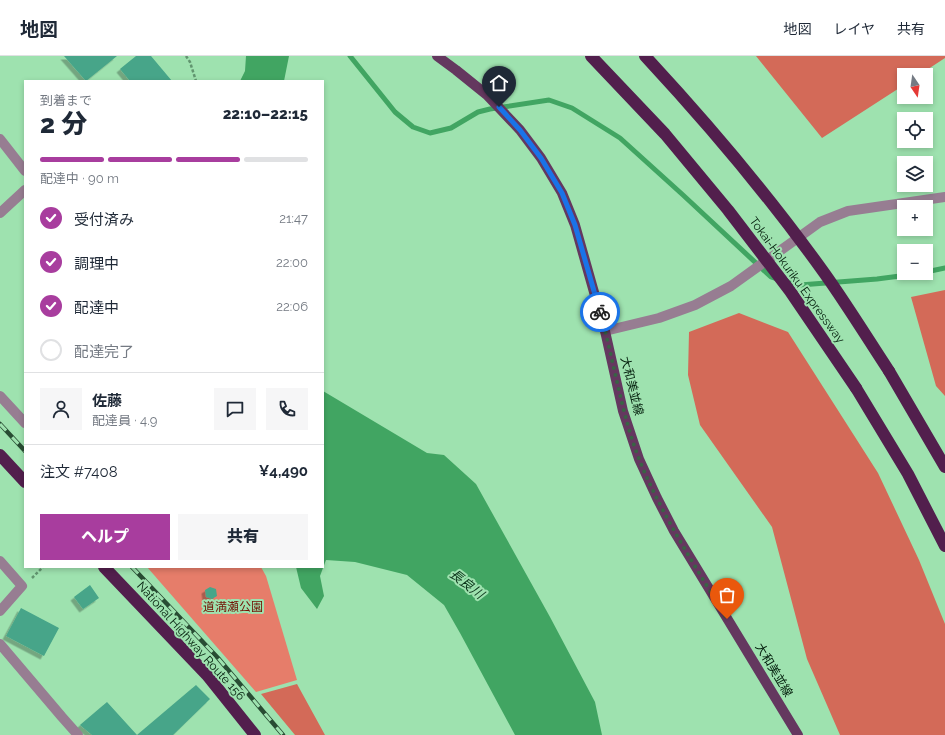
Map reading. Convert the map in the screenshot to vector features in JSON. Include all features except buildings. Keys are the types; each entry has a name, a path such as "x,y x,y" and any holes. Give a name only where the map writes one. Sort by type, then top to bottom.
{"highway":[{"name":"Tokai-Hokuriku Expressway","path":"591,56 665,134 728,210 790,291 856,388 908,474 945,546"},
{"name":"Tokai-Hokuriku Expressway","path":"645,56 695,110 762,190 825,274 889,371 945,467"},
{"path":"0,455 24,481"},
{"name":"National Highway Route 156","path":"105,568 207,675 255,735"}],"main road":[{"name":"大和美並線","path":"437,56 490,98 520,130 541,158 562,193 575,225 605,331 623,411 639,459 674,531 798,735"}],"street":[{"path":"0,139 24,170"},
{"path":"0,213 24,191"},
{"path":"605,331 659,318 695,305 731,286 820,222 848,211 945,197"},
{"path":"0,396 24,421"},
{"path":"0,561 22,586 0,612"},
{"path":"0,644 78,735"}],"path":[{"path":"186,56 190,62 196,80"}],"green space":[{"name":"道満瀬公園","path":"148,568 262,568 266,576 297,680 256,692"}],"shaded area":[{"path":"756,56 945,56 945,58 930,68 897,68 897,90 822,138"},
{"path":"945,290 945,396 936,386 911,297"},
{"path":"739,313 788,332 878,473 919,560 945,624 945,735 840,735 807,659 772,527 700,425 688,375 689,332"},
{"path":"297,684 325,735 295,735 261,694"}],"water":[{"path":"246,56 289,56 284,80 240,80 245,71"},
{"name":"長良川","path":"324,392 427,453 444,455 476,484 550,617 595,702 602,735 515,735 444,605 407,575 355,562 326,560 324,565"},
{"path":"296,568 323,568 320,576 324,596 317,609 301,588"}],"waterway":[{"path":"350,56 395,112 413,127 430,133 451,128 478,112 490,109 549,100 572,108 620,138 771,277 777,279"},
{"path":"933,271 945,268"},
{"path":"785,281 800,285 897,276"}],"railway":[{"path":"0,424 24,450"},
{"path":"133,568 218,658 283,735"}],"way so far":[{"path":"600,312 623,411 639,459 674,531 727,619"}],"route":[{"path":"499,107 520,130 541,158 562,193 575,225 600,312"}]}
